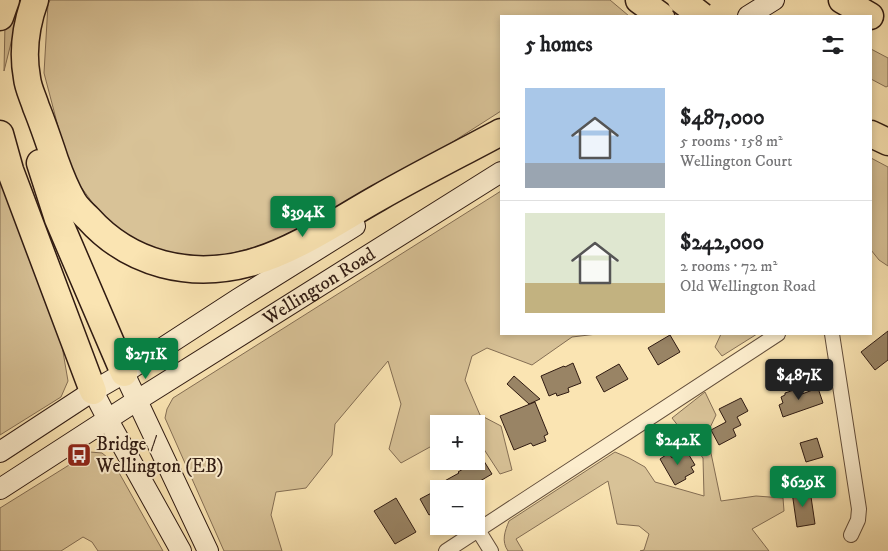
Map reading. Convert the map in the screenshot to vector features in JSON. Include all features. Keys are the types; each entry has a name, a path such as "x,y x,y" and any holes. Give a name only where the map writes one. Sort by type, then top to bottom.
{"highway":[{"path":"0,17 6,0"},
{"path":"35,0 27,26 25,44 34,143 58,219 124,373"},
{"path":"681,0 701,15"},
{"path":"842,0 869,15"},
{"path":"872,17 888,26"},
{"path":"27,80 59,173 74,203 95,227 128,252 159,264 176,268 204,269 227,267 250,263 284,250 316,234 379,197 500,134"},
{"path":"0,134 10,170 93,391"},
{"path":"872,134 888,142"}],"main road":[{"path":"683,15 707,0"},
{"path":"750,15 774,0"},
{"name":"Wellington Road","path":"0,452 93,391 500,134"},
{"name":"Wellington Road","path":"0,489 136,401 500,173"},
{"path":"124,373 208,551"},
{"path":"93,391 180,551"}],"street":[{"path":"485,525 776,335"},
{"path":"832,335 859,509 858,520 850,535"},
{"path":"446,551 470,535"},
{"path":"481,535 491,551"}],"shaded area":[{"path":"14,0 23,0 4,71 5,23"},
{"path":"50,0 610,0 628,15 500,15 500,112 426,159 329,213 266,244 214,258 176,258 145,248 106,221 70,172 44,73 48,4"},
{"path":"872,50 888,58 888,86 886,87 872,80"},
{"path":"872,159 888,167 888,266 879,260 872,251"},
{"path":"0,171 62,346 68,381 61,397 0,435"},
{"path":"500,192 500,335 589,335 572,337 532,365 487,348 472,356 465,380 480,415 430,415 430,447 401,463 389,449 401,404 388,361 335,424 332,455 306,488 276,492 271,515 282,551 224,551 165,418 173,398"},
{"path":"721,335 755,335 722,356 715,347"},
{"path":"705,392 716,415 707,434 721,501 756,496 783,498 784,511 752,529 769,551 640,551 644,550 649,534 639,526 617,524 608,481 516,539 523,551 508,551 504,540 509,521 615,452 645,467 655,482 704,496 703,458 672,418"},
{"path":"485,418 501,426 512,470 500,474 485,451"},
{"path":"90,452 102,453 113,462 163,551 98,551 92,542 83,537 61,551 0,551 0,508"}],"building":[{"path":"888,331 888,360 875,370 861,352"},
{"path":"670,335 680,352 658,365 648,348"},
{"path":"573,363 581,383 568,388 569,392 557,396 556,393 549,396 541,376"},
{"path":"619,364 628,379 604,392 596,377"},
{"path":"514,376 540,399 529,404 507,384"},
{"path":"800,388 802,394 818,388 823,403 783,417 779,405 783,403 781,397 785,393"},
{"path":"741,398 748,411 737,417 741,425 733,429 736,436 719,445 711,430 726,422 719,409"},
{"path":"535,402 548,434 544,436 546,441 533,446 531,443 514,450 500,416"},
{"path":"817,438 823,457 806,462 800,443"},
{"path":"686,450 695,465 691,467 694,472 675,485 660,459 669,453 672,458"},
{"path":"485,463 492,474 482,480 446,480 461,470 485,470"},
{"path":"810,490 815,524 797,527 792,492"},
{"path":"430,494 430,514 429,515 420,499"},
{"path":"396,498 416,532 395,544 374,511"}],"place":[{"name":"Bridge / Wellington (EB)","path":"79,455"}]}
